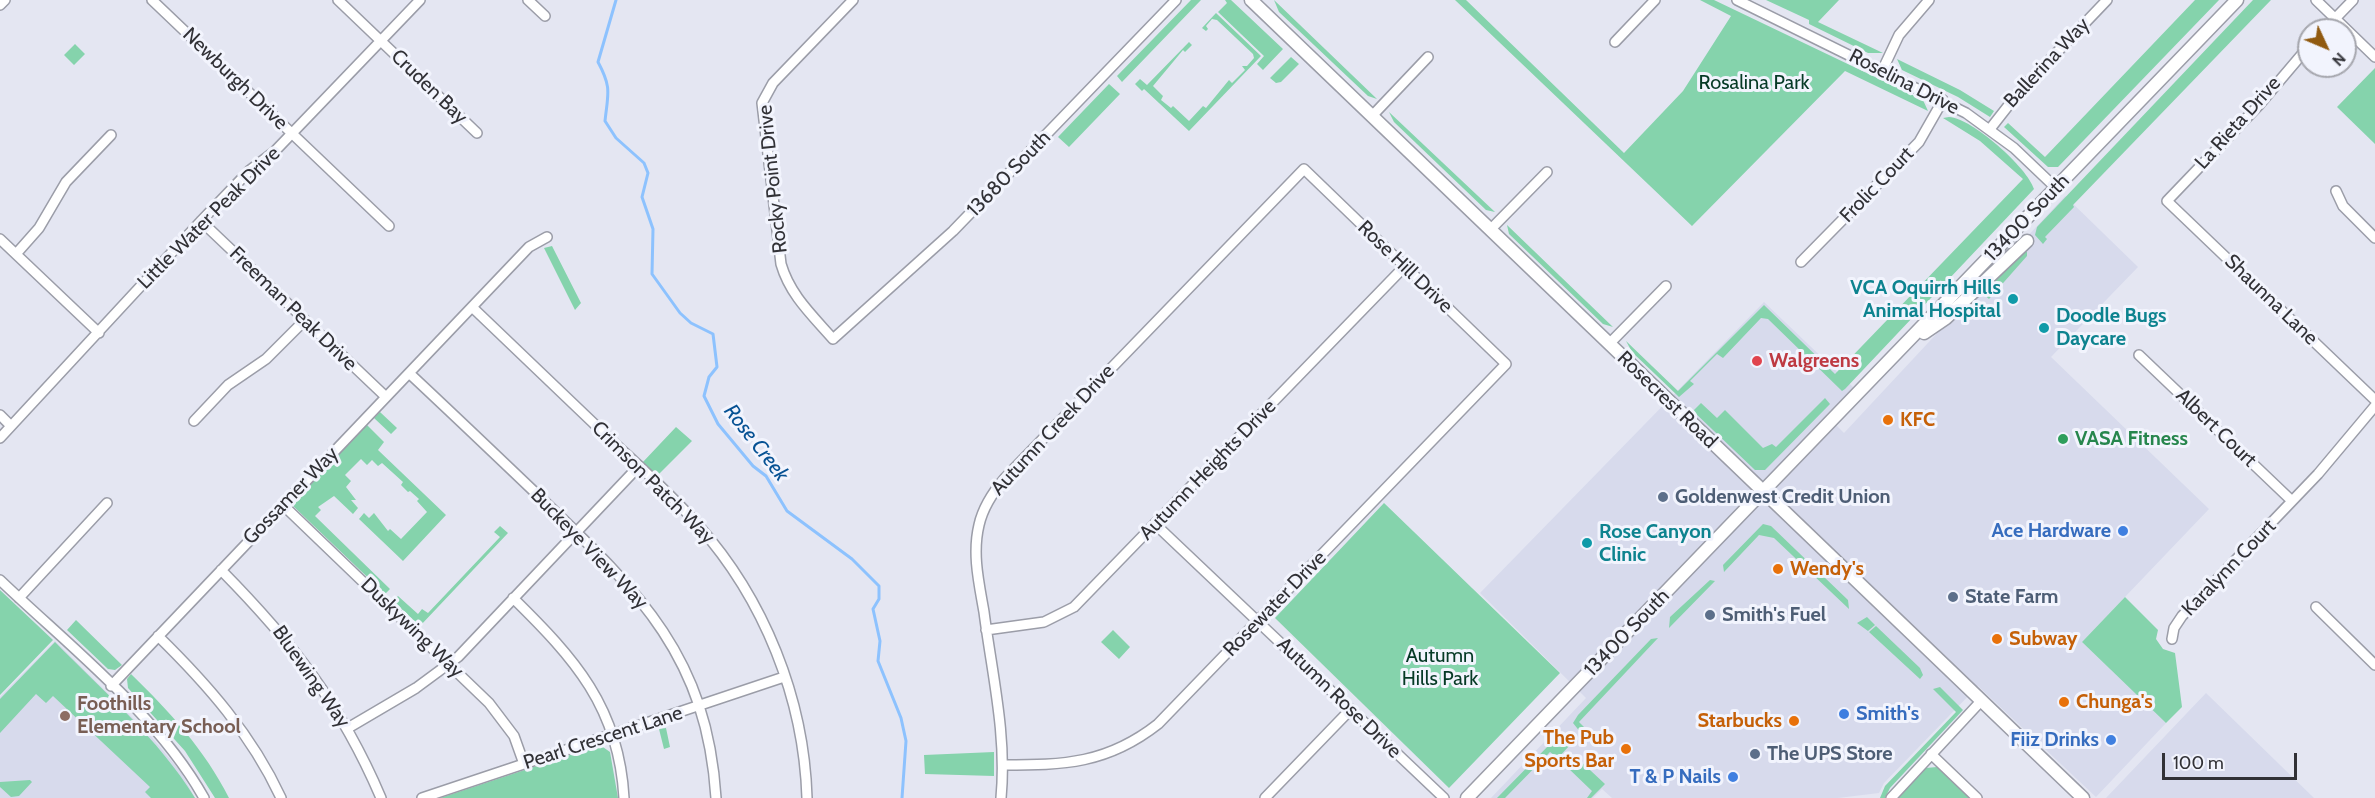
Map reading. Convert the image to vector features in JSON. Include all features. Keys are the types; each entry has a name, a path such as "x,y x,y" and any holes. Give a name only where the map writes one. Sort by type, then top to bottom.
{"main road":[{"name":"13400 South","path":"1467,798 2237,0"},
{"name":"Rosecrest Road","path":"1257,2 1490,230 2083,798"},
{"path":"1903,347 1946,318 2027,241"}],"street":[{"path":"0,5 5,0"},
{"name":"Newburgh Drive","path":"152,0 389,226"},
{"name":"Cruden Bay","path":"338,0 477,133"},
{"name":"Little Water Peak Drive","path":"0,438 201,221 250,170 292,134 420,0"},
{"path":"528,0 545,16"},
{"name":"Rocky Point Drive","path":"833,339 796,297 786,281 762,103 772,83 853,0"},
{"name":"13680 South","path":"833,339 953,231 1176,0"},
{"path":"1615,42 1655,0"},
{"name":"Roselina Drive","path":"1737,0 1943,100 1990,129 2056,188"},
{"path":"1882,70 1899,35 1929,0"},
{"name":"Ballerina Way","path":"1990,129 2019,92 2107,0"},
{"path":"2316,0 2335,18 2353,0"},
{"path":"2357,39 2375,57"},
{"path":"1372,116 1428,57"},
{"name":"La Rieta Drive","path":"2167,201 2259,105 2297,60"},
{"name":"Frolic Court","path":"1802,262 1919,142 1943,100"},
{"path":"16,254 39,228 66,182 111,135"},
{"name":"Rose Hill Drive","path":"1304,169 1506,364"},
{"name":"Autumn Creek Drive","path":"1001,798 1003,765 999,716 976,546 982,514 992,494 1005,478 1304,169"},
{"path":"1490,230 1547,172"},
{"path":"2336,191 2343,206 2375,238"},
{"name":"Shaunna Lane","path":"2167,201 2375,400"},
{"name":"Freeman Peak Drive","path":"201,221 386,397"},
{"name":"Gossamer Way","path":"111,686 529,247 548,237"},
{"path":"0,239 99,333"},
{"name":"Autumn Heights Drive","path":"986,630 1033,624 1064,614 1083,599 1405,266"},
{"path":"1609,344 1666,286"},
{"name":"Crimson Patch Way","path":"472,307 688,513 729,564 764,624 784,677 803,749 807,798"},
{"path":"194,421 228,385 266,359 305,320"},
{"name":"Albert Court","path":"2139,355 2292,501"},
{"name":"Rosewater Drive","path":"1003,765 1082,761 1130,744 1158,724 1506,364"},
{"name":"Buckeye View Way","path":"409,373 621,576 653,614 678,656 698,706 710,750 716,798"},
{"name":"Karalynn Court","path":"2172,639 2174,628 2182,616 2328,463 2375,406"},
{"path":"0,415 11,426"},
{"path":"348,728 401,698 449,664 639,466"},
{"path":"19,598 107,503"},
{"name":"Duskywing Way","path":"283,505 503,719 518,745 524,764"},
{"name":"Autumn Rose Drive","path":"1155,524 1259,620 1444,798"},
{"name":"Bluewing Way","path":"221,570 257,604 292,646 348,728 381,798"},
{"path":"0,580 111,686 164,741 204,798"},
{"path":"513,598 552,636 576,664 597,699 612,735 624,798"},
{"path":"2316,607 2375,665"},
{"path":"158,636 195,672 227,710 253,747 281,798"},
{"name":"Pearl Crescent Lane","path":"422,798 784,677"},
{"path":"1891,798 1982,700"},
{"path":"1265,798 1351,709"},
{"path":"1931,754 1977,798"}],"shaded area":[{"path":"2065,196 2138,267 2051,357 2209,509 2082,642 2166,723 2096,797 1978,686 1884,783 1879,793 1838,798 1612,798 1602,789 1593,798 1491,798 1586,698 1480,593 1764,302 1854,388 1826,415 1844,433"},
{"name":"Foothills Elementary School","path":"55,641 149,734 181,772 195,798 0,798 0,697"},
{"path":"2206,693 2314,798 2106,798"}],"green space":[{"path":"1191,0 1201,0 1122,82 1117,76"},
{"path":"1225,0 1231,0 1283,49 1263,70 1257,64 1264,56 1218,12 1227,3"},
{"path":"1274,0 1377,99 1368,96 1279,12"},
{"name":"Rosalina Park","path":"1455,0 1466,0 1624,153 1683,91 1731,16 1700,0 1714,0 1923,100 1928,111 1845,71 1692,226"},
{"path":"1766,0 1839,0 1818,22 1883,53 1868,53 1809,24 1809,20"},
{"path":"2195,0 2219,0 2058,167 2048,167 2004,127 2008,123 2045,157"},
{"path":"2253,0 2271,0 2073,205 2074,207 2045,237 2047,239 2043,244 2035,235 2037,227"},
{"path":"1216,13 1261,56 1189,131 1144,89 1142,91 1135,84 1140,79 1147,85 1189,42 1192,45 1185,52 1183,50 1153,86 1163,96 1161,100 1171,108 1173,106 1189,121 1203,106 1206,108 1229,80 1232,83 1245,70 1242,66 1247,66 1254,58 1253,54 1217,20 1212,19 1206,26 1208,29 1206,31 1202,28"},
{"path":"75,44 85,54 74,65 64,55"},
{"path":"1291,57 1299,64 1281,82 1276,83 1270,78"},
{"path":"1897,59 1960,90 1994,111 1990,117 1958,97 1902,70"},
{"path":"2375,68 2375,144 2337,107"},
{"path":"1109,84 1120,94 1069,147 1058,137"},
{"path":"1389,112 1495,212 1486,210 1394,122"},
{"path":"1949,117 1971,126 2011,157 2030,180 2034,189 1845,389 1842,391 1768,319 1761,318 1723,358 1717,354 1690,381 1694,384 1679,397 1632,352 1626,341 1678,391 1764,305 1835,374 2023,179 1980,141 1943,118"},
{"path":"1507,225 1613,327 1603,324 1509,234"},
{"path":"552,246 581,303 575,310 544,248"},
{"path":"2023,249 2027,252 2027,256 1989,299 1980,291"},
{"path":"1825,398 1830,404 1765,470 1755,470 1693,411 1701,403 1717,418 1725,410 1763,448 1772,444 1776,447"},
{"path":"380,412 397,428 391,434 374,418"},
{"path":"367,425 384,442 378,450 446,515 403,561 359,519 364,513 369,518 374,513 388,531 390,529 401,539 427,512 417,501 419,499 410,491 408,492 401,485 403,482 382,463 378,466 372,460 367,465 361,459 345,475 351,481 346,487 356,500 351,500 358,508 353,514 334,496 318,507 321,510 315,516 390,589 385,594 291,504"},
{"path":"676,427 692,441 657,476 642,463"},
{"name":"Autumn Hills Park","path":"1384,503 1560,673 1449,788 1275,618"},
{"path":"1763,524 1771,526 1848,600 1849,609 1774,538 1759,535 1724,572 1723,565"},
{"path":"500,526 508,533 420,626 393,601 398,596 418,614 422,609 428,613 500,537 494,532"},
{"path":"1710,580 1715,581 1669,628 1670,617"},
{"path":"0,590 53,640 0,695"},
{"path":"2125,597 2158,630 2156,639 2163,649 2175,653 2182,707 2166,723 2082,642"},
{"path":"1867,617 1875,625 1868,631 1857,623"},
{"path":"76,620 122,665 115,670 108,669 67,630"},
{"path":"1876,626 1920,668 1923,675 1920,679 1869,632"},
{"path":"1113,630 1130,647 1119,659 1101,642"},
{"path":"1658,638 1579,722 1586,729 1581,733 1573,723 1578,715 1651,639"},
{"path":"55,642 148,736 181,776 195,798 151,798 145,792 150,787 53,696 46,703 36,694 0,733 0,699"},
{"path":"131,674 159,702 197,747 229,798 215,798 185,751 128,688 127,679"},
{"path":"1940,687 1963,710 1890,788 1885,798 1880,798 1885,786 1956,712 1933,689"},
{"path":"666,728 670,747 664,749 659,729"},
{"path":"1561,736 1570,745 1558,758 1550,752 1505,798 1497,798 1553,741"},
{"path":"600,745 610,752 618,798 440,798"},
{"path":"994,752 994,776 925,774 924,755"},
{"path":"1576,757 1605,784 1591,798 1587,798 1592,791 1567,767"},
{"path":"1937,767 1971,798 1898,798 1926,768"},
{"path":"30,780 32,782 19,796 11,797 0,787 0,782"}],"waterway":[{"name":"Rose Creek","path":"616,0 598,62 608,91 605,121 616,138 644,163 648,173 642,197 653,229 652,274 680,313 691,323 713,334 717,367 709,377 704,396 718,424 753,466 766,476 787,511 852,559 879,586 879,599 873,609 880,641 878,661 901,718 906,741 902,798"}],"place":[{"name":"VCA Oquirrh Hills Animal Hospital","path":"2013,299"},
{"name":"Doodle Bugs Daycare","path":"2044,328"},
{"name":"Walgreens","path":"1757,361"},
{"name":"KFC","path":"1888,420"},
{"name":"VASA Fitness","path":"2063,439"},
{"name":"Goldenwest Credit Union","path":"1663,497"},
{"name":"Ace Hardware","path":"2123,531"},
{"name":"Rose Canyon Clinic","path":"1587,543"},
{"name":"Wendy's","path":"1778,569"},
{"name":"State Farm","path":"1953,597"},
{"name":"Smith's Fuel","path":"1710,615"},
{"name":"Subway","path":"1997,639"},
{"name":"Chunga's","path":"2064,702"},
{"name":"Smith's","path":"1844,714"},
{"name":"Foothills Elementary School","path":"65,716"},
{"name":"Starbucks","path":"1794,721"},
{"name":"Fiiz Drinks","path":"2111,740"},
{"name":"The Pub Sports Bar","path":"1626,749"},
{"name":"The UPS Store","path":"1755,754"},
{"name":"T & P Nails","path":"1733,777"}]}
